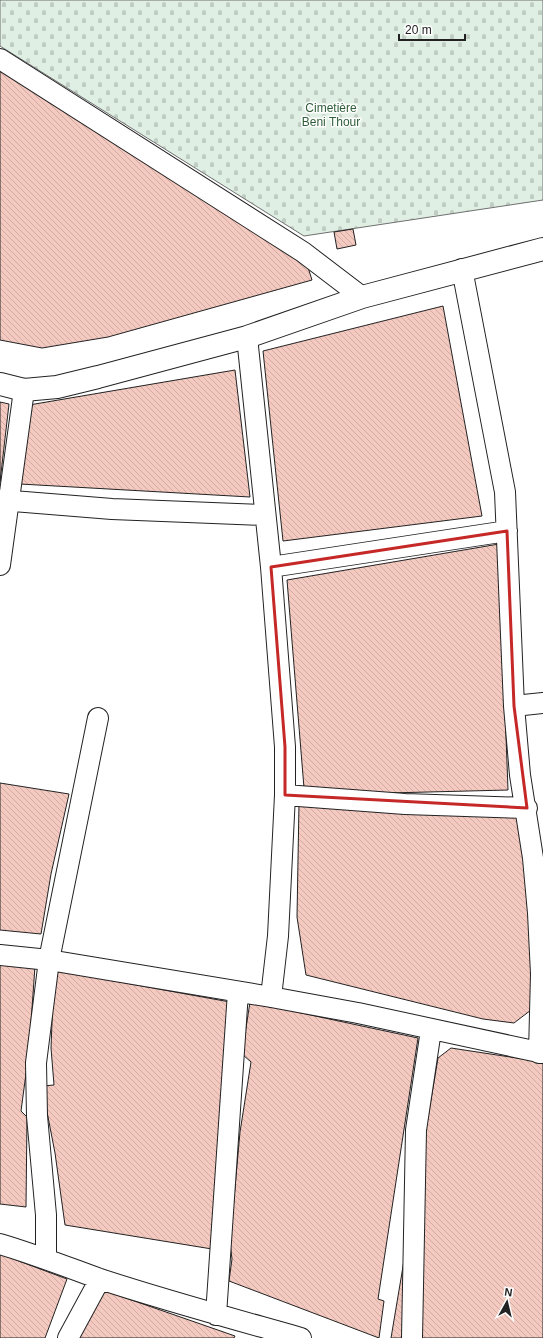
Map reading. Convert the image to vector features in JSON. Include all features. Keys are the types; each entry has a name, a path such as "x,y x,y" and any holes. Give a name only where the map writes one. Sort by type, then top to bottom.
{"street":[{"path":"0,59 303,252 362,297"},
{"path":"0,384 24,390 57,387 247,337 362,297 543,249"},
{"path":"0,955 49,960 271,997 358,1013 541,1053 541,974 538,921 527,808 520,775 514,706 508,531 505,492 462,270"},
{"path":"247,337 264,514 271,567 285,747 285,795 278,936 271,997"},
{"path":"0,565 4,501 24,390"},
{"path":"4,501 112,509 264,514"},
{"path":"271,567 508,531"},
{"path":"514,706 543,703"},
{"path":"46,1258 46,1215 36,1096 36,1064 49,960 98,718"},
{"path":"285,795 405,804 527,808"},
{"path":"216,1315 238,992"},
{"path":"412,1338 416,1130 431,1030"},
{"path":"0,1244 216,1315 248,1331 302,1338"},
{"path":"68,1338 100,1278"}],"highlighted area":[{"path":"507,531 514,706 527,808 285,795 285,747 271,567"}],"green space":[{"name":"Cimetière Beni Thour","path":"0,0 543,0 543,200 304,236 0,46"}],"building":[{"path":"0,69 304,255 312,280 108,337 42,348 0,340"},
{"path":"353,229 356,245 337,249 334,232"},
{"path":"443,306 482,516 283,541 263,351"},
{"path":"235,370 250,497 20,484 29,405"},
{"path":"0,402 9,404 0,482"},
{"path":"499,544 508,790 388,793 304,788 287,580"},
{"path":"0,783 69,794 51,874 41,934 0,930"},
{"path":"299,803 522,817 534,980 531,1010 514,1023 483,1019 306,975 297,917"},
{"path":"0,962 35,966 29,1051 21,1111 27,1117 26,1207 0,1204"},
{"path":"54,970 230,1002 212,1249 65,1225 55,1153 42,1086 54,1085 51,1048"},
{"path":"250,1002 418,1038 378,1299 384,1301 379,1338 229,1281 232,1259 230,1243 240,1132 251,1062 242,1054"},
{"path":"451,1048 543,1062 543,1338 391,1338 438,1058"},
{"path":"0,1254 67,1279 45,1338 0,1338"},
{"path":"97,1288 235,1336 234,1338 77,1338"}]}
